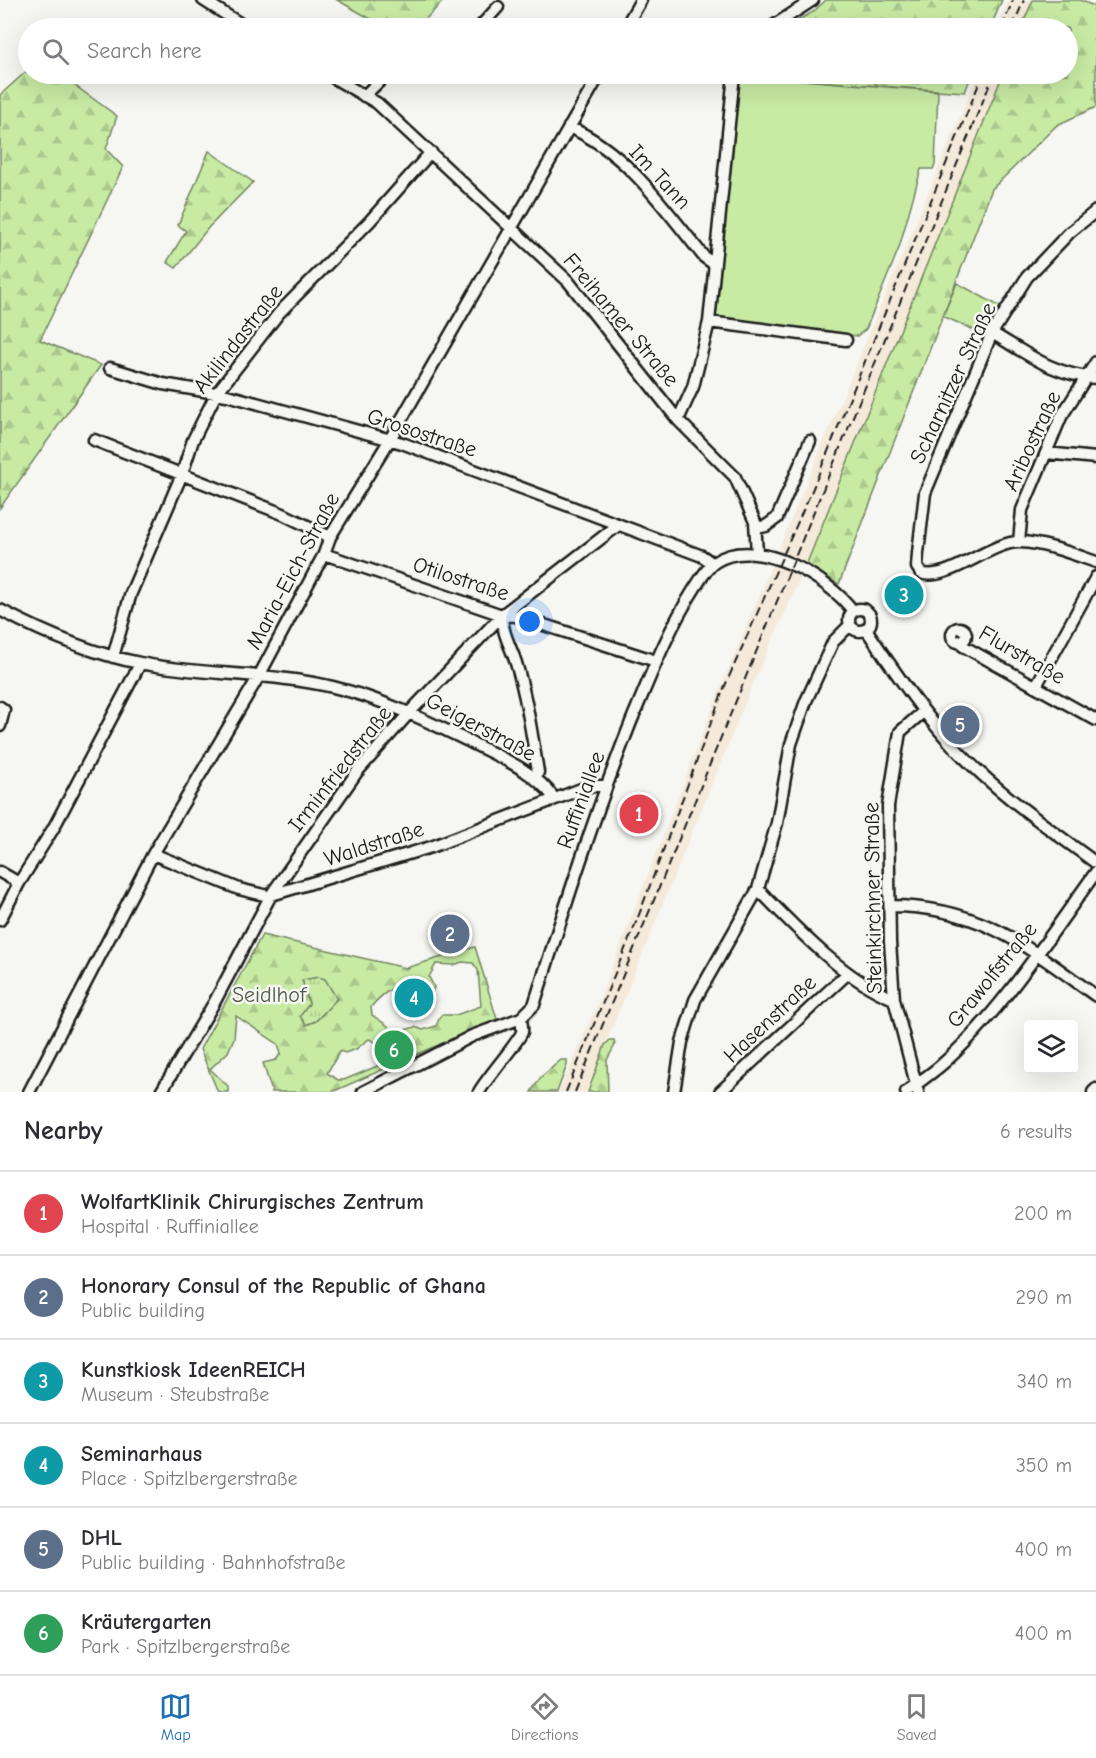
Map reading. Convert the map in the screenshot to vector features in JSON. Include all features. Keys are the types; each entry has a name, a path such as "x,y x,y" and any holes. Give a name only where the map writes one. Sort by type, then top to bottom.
{"street":[{"path":"203,0 231,18"},
{"path":"631,18 641,0"},
{"path":"785,18 813,0"},
{"path":"488,18 498,7"},
{"name":"Freihamer Straße","path":"344,84 377,103 568,281 678,420 735,477 747,499 756,528 757,553"},
{"path":"364,96 377,84"},
{"name":"Maria-Eich-Straße","path":"29,1092 153,854 259,676 324,554 330,537 389,441 594,84"},
{"path":"678,420 693,387 709,322 714,264 719,243 733,84"},
{"name":"Im Tann","path":"569,126 591,136 625,165 654,194 704,257 714,264"},
{"name":"Akilindastraße","path":"113,657 131,593 182,474 193,440 216,394 279,313 369,222 431,152"},
{"name":"Scharnitzer Straße","path":"1019,542 980,554 935,575 921,573 917,567 919,523 925,493 992,333 1028,277 1055,246 1096,211"},
{"path":"709,322 846,340"},
{"path":"992,333 1050,368 1096,378"},
{"name":"Aribostraße","path":"1019,542 1022,510 1061,417 1084,377 1096,362"},
{"name":"Grosostraße","path":"110,368 163,384 216,394 402,443 702,556 712,563"},
{"path":"94,440 284,514 330,537"},
{"path":"756,528 777,518 810,441"},
{"path":"1046,453 1096,458"},
{"name":"Irminfriedstraße","path":"161,1092 214,1003 271,895 357,772 502,615 618,525"},
{"path":"1019,542 1096,562"},
{"path":"712,563 729,555 757,553 800,569 830,586 853,611"},
{"name":"Otilostraße","path":"324,554 502,615 516,615 656,661"},
{"name":"Ruffiniallee","path":"479,1092 501,1059 520,1038 521,1018 534,1005 606,786 656,661 686,603 712,563"},
{"path":"1036,686 1096,577"},
{"path":"860,609 869,614 871,622 866,629 855,630 850,625 849,618 853,611 860,609"},
{"name":"Geigerstraße","path":"0,610 27,624 113,657 140,664 259,676 333,687 410,712 494,753 536,779 555,798"},
{"path":"502,615 502,627 516,664 530,718 538,772 536,779"},
{"path":"674,1092 682,1042 696,1000 758,889 777,823 791,744 806,701 833,642 850,625"},
{"path":"866,629 924,711 976,768 1096,862"},
{"name":"Flurstraße","path":"961,641 963,646 1096,720"},
{"path":"0,920 19,883 53,829 140,664"},
{"path":"0,707 4,710 0,726"},
{"name":"Steinkirchner Straße","path":"917,1088 894,999 888,806 900,732 924,711"},
{"name":"Waldstraße","path":"153,854 239,889 271,895 431,847 589,786 606,786"},
{"path":"0,872 19,883"},
{"name":"Grawolfstraße","path":"906,1092 917,1088 940,1067 986,1018 1037,954 1096,872"},
{"path":"758,889 847,974 871,991 894,999"},
{"path":"890,906 917,906 971,918 997,929 1096,996"},
{"name":"Hasenstraße","path":"720,1092 847,974"},
{"path":"363,1092 472,1036 521,1018"}],"shaded area":[{"path":"1009,0 1033,0 1025,18 1001,18"},
{"path":"974,84 999,84 805,568 752,686 586,1092 559,1092 600,998 718,694"}],"green space":[{"path":"337,0 444,0 427,18 369,18"},
{"path":"826,0 1002,0 994,18 802,18"},
{"path":"1033,0 1080,0 1096,7 1096,107 1057,125 992,189 839,584 805,568 999,84 1078,84 1078,18 1025,18"},
{"path":"18,79 18,84 73,84 117,116 106,149 123,167 40,340 101,365 0,508 0,95"},
{"path":"738,84 851,84 938,91 935,165 933,169 921,169 899,248 866,329 857,336 717,319 715,316"},
{"path":"854,84 876,84 879,86"},
{"path":"876,84 968,84 965,92"},
{"path":"209,151 253,182 209,227 176,268 167,262 186,231 178,225"},
{"path":"957,283 1001,307 987,336 943,316"},
{"name":"Seidlhof","path":"262,935 406,968 475,947 497,1019 332,1092 272,1092 263,1063 276,1060 281,1053 278,1044 236,1016 234,1038 228,1052 210,1069 228,1086 228,1092 218,1092 200,1049","holes":["462,962 473,963 478,970 481,1006 456,1015 441,1015 436,1026 423,1030 415,1027 391,1034 388,1026 372,1015 371,1007 380,998 397,986 415,981 421,994 420,1009 426,1007 434,987 429,977 436,964 454,965","318,977 325,979 337,999 316,1021 306,1025 300,1016 309,1004 302,980","369,1039 381,1045 387,1062 344,1080 338,1080 327,1073 340,1051 345,1053 356,1049"]},
{"path":"325,978 337,999 316,1021 305,1025 300,1016 309,1003 302,980"},
{"path":"610,1040 614,1040 615,1045 607,1060 608,1092 588,1092 605,1045"},
{"path":"561,1060 567,1060 567,1065 557,1092 531,1092 541,1077"}],"railway":[{"path":"1006,18 1013,0"},
{"path":"1016,18 1024,0"},
{"path":"566,1092 637,920 724,688 813,488 979,84"},
{"path":"575,1092 990,84"}],"place":[{"name":"Kunstkiosk IdeenREICH","path":"904,595"},
{"name":"DHL","path":"960,725"},
{"name":"WolfartKlinik Chirurgisches Zentrum","path":"639,814"},
{"name":"Honorary Consul of the Republic of Ghana","path":"450,934"},
{"name":"Seminarhaus","path":"414,998"},
{"name":"Kräutergarten","path":"394,1050"}]}
